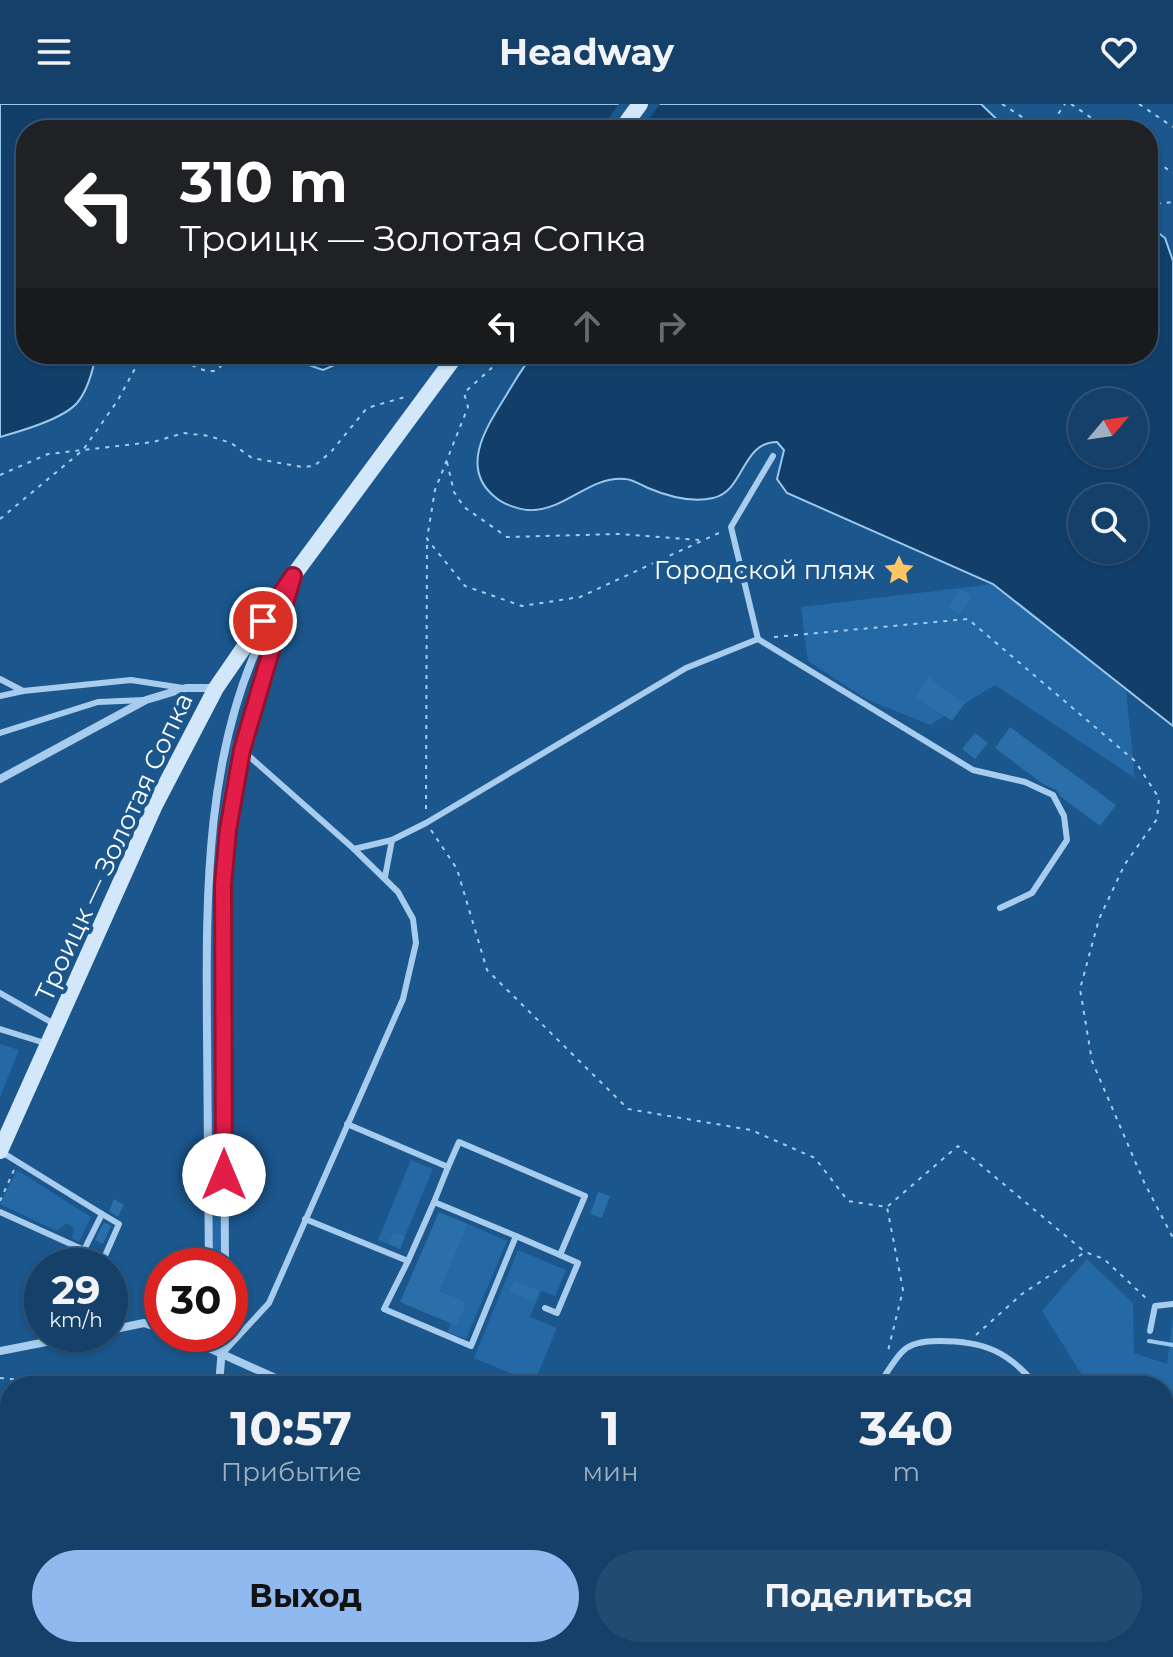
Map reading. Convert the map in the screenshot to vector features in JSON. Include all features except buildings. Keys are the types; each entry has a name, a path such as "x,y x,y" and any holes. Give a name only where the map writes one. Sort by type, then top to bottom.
{"street":[{"name":"Троицк — Золотая Сопка","path":"0,1151 155,805 216,688 293,576 450,364"},
{"path":"225,1248 223,885 228,830 242,750 293,576"},
{"path":"209,1248 206,904 211,839 227,741 255,650 293,576"},
{"path":"0,779 146,700 186,688 216,688"},
{"path":"0,1351 24,1346"},
{"path":"218,1352 271,1376"},
{"path":"220,1376 222,1354"}],"lane":[{"path":"773,456 731,527 758,639 973,770 1025,782 1053,795 1064,816 1067,840 1032,893 1000,908"},
{"path":"354,849 392,840 426,823 686,668 758,639"},
{"path":"0,679 23,691"},
{"path":"0,696 131,680 186,688"},
{"path":"0,733 98,702 146,700"},
{"path":"222,1354 269,1303 403,999 416,943 413,919 398,892 385,877 242,750"},
{"path":"385,877 392,840"},
{"path":"0,993 56,1025"},
{"path":"0,1029 48,1044"},
{"path":"347,1124 448,1167"},
{"path":"516,1236 471,1346 384,1309 459,1142 585,1196 560,1255"},
{"path":"0,1151 119,1224 108,1248"},
{"path":"434,1202 578,1263 557,1313 545,1308"},
{"path":"0,1212 80,1248"},
{"path":"85,1248 102,1214"},
{"path":"305,1219 408,1261"},
{"path":"1150,1331 1155,1306 1173,1304"},
{"path":"885,1376 904,1349 924,1341 969,1341 993,1348 1029,1376"}],"path":[{"path":"1002,104 1027,120"},
{"path":"1071,104 1094,120"},
{"path":"1139,104 1173,127"},
{"path":"0,519 83,450 118,400 137,364"},
{"path":"189,364 206,371 216,371 222,364"},
{"path":"496,364 464,393 468,407 435,490 427,539 426,823 457,869 487,970 628,1109 751,1130 815,1158 848,1201 887,1207 958,1146 1085,1252 1104,1259 1155,1306"},
{"path":"0,475 48,454 153,442 184,433 231,443 252,458 302,467 314,466 331,452 367,408 406,397"},
{"path":"447,461 454,492 464,507 507,537 619,534 702,540"},
{"path":"427,539 465,586 522,606 580,597 731,527"},
{"path":"758,639 968,619 1135,761 1159,798 1157,819 1125,864 1099,919 1080,989 1092,1061 1144,1182 1173,1238"},
{"path":"0,1202 18,1162"},
{"path":"884,1376 903,1290 887,1207"},
{"path":"969,1341 1022,1294 1085,1252"}],"shaded area":[{"path":"0,104 981,104 998,120 16,120 16,364 94,364 81,398 71,409 41,424 0,437"},
{"path":"1158,233 1165,238 1173,261 1173,726 993,584 787,493 777,479 784,450 777,442 765,444 756,450 731,486 713,498 680,498 631,480 613,479 546,508 525,510 495,497 484,485 479,473 480,446 492,419 526,364 1158,364"},
{"path":"306,364 337,364 323,370"},
{"path":"993,584 1126,691 1135,778 995,685 930,725 868,700 808,661 801,607"},
{"path":"232,740 237,742 220,862 218,910 221,1248 213,1248 212,862"},
{"path":"0,1044 19,1050 0,1097"},
{"path":"411,1160 433,1169 405,1236 393,1231 388,1244 378,1240"},
{"path":"17,1170 91,1217 79,1242 72,1238 74,1228 66,1223 57,1231 0,1204"},
{"path":"468,1224 507,1241 466,1339 447,1332 451,1323 457,1326 467,1302 440,1291"},
{"path":"518,1250 566,1270 555,1296 541,1291 530,1317 557,1328 537,1376 517,1376 474,1358"},
{"path":"1087,1259 1133,1303 1134,1353 1167,1364 1173,1315 1173,1376 1083,1376 1042,1311"}],"pier":[{"path":"619,104 660,104 648,120 607,120"}],"waterway":[{"path":"1149,1341 1173,1345"}],"place":[{"name":"Городской пляж","path":"899,570"}],"route":[{"path":"224,1175 223,885 228,830 242,750 293,576 263,621"}]}
